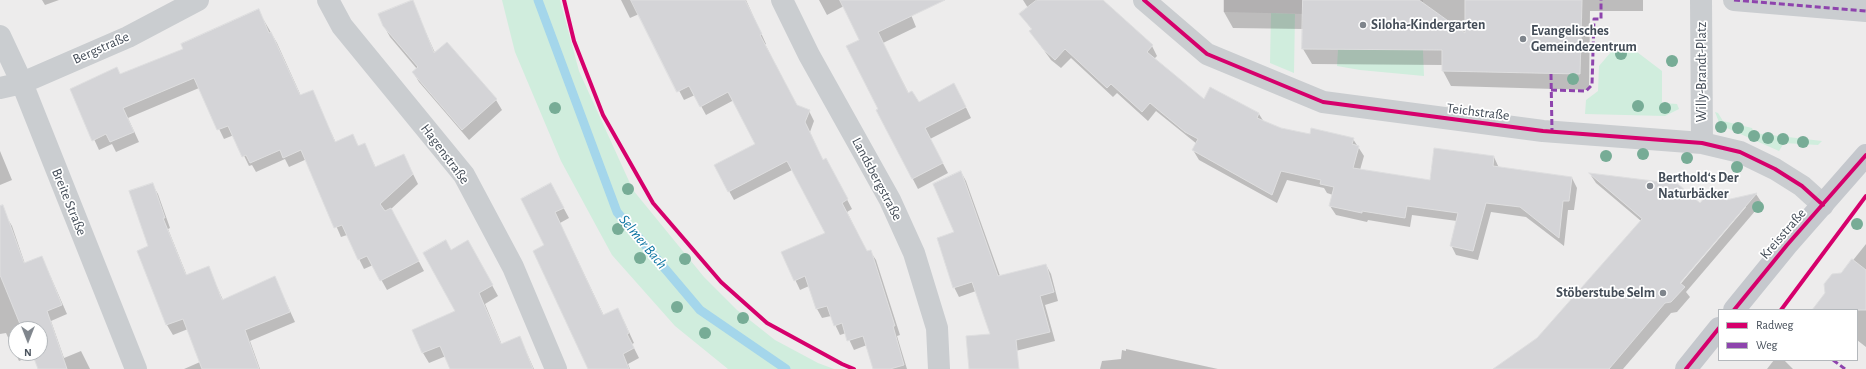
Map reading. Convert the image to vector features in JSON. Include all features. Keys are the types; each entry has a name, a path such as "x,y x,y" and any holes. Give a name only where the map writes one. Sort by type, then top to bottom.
{"main road":[{"name":"Kreisstraße","path":"1735,309 1866,155"},
{"path":"1686,369 1718,329"}],"street":[{"name":"Bergstraße","path":"0,88 22,83 128,37 198,0"},
{"name":"Hagenstraße","path":"328,0 342,26 464,175 513,267 556,369"},
{"name":"Landsbergstraße","path":"782,0 809,55 890,200 914,253 937,328 939,369"},
{"name":"Teichstraße","path":"1144,0 1207,54 1323,102 1521,128 1702,143 1740,152 1775,169 1802,186 1822,205"},
{"name":"Willy-Brandt-Platz","path":"1701,0 1702,143"},
{"path":"1734,0 1866,11"},
{"name":"Breite Straße","path":"0,36 22,83 136,369"}],"shaded area":[{"name":"Siloha-Kindergarten","path":"1223,0 1423,0 1423,50 1351,50 1351,37 1325,37 1325,49 1302,49 1303,14 1223,12"}],"green space":[{"path":"502,0 560,0 579,71 633,190 704,277 737,310 775,340 818,363 834,369 728,369 675,326 612,255 561,161 515,52"},
{"path":"1271,13 1295,14 1294,73 1270,63"},
{"path":"1338,49 1423,50 1424,76 1360,70 1337,66"},
{"path":"1611,52 1637,52 1662,71 1662,103 1677,104 1679,109 1665,116 1585,114 1586,100 1598,91 1599,66"},
{"path":"1715,112 1718,113 1723,121 1752,128 1754,133 1822,141 1818,145 1784,143 1779,151 1720,125"}],"building":[{"path":"413,0 434,53 447,42 497,99 462,130 412,72 418,67 383,26 378,14"},
{"path":"631,0 745,0 762,34 760,35 797,105 810,110 805,122 823,160 826,158 848,199 842,203 867,251 871,250 895,326 893,326 904,365 890,369 873,369 863,336 847,341 842,323 834,326 827,306 816,309 805,276 794,281 781,252 825,233 787,161 728,192 714,165 755,144 728,92 700,107 689,86 677,92"},
{"path":"840,0 945,0 878,32 908,93 912,91 919,102 954,83 966,107 925,128 943,163 912,179 876,110 878,109 846,46 859,40"},
{"path":"1037,0 1103,0 1153,45 1147,52 1204,99 1210,87 1259,113 1257,118 1281,128 1310,134 1311,128 1354,138 1352,144 1359,146 1353,168 1430,180 1434,148 1494,156 1493,166 1572,177 1569,201 1563,201 1559,238 1520,207 1486,203 1473,251 1450,246 1458,213 1407,206 1405,218 1362,211 1362,213 1329,206 1334,187 1320,184 1321,180 1281,171 1272,195 1192,150 1198,139 1185,132 1150,103 1142,112 1111,84 1107,88 1065,49 1055,60 1044,50 1029,31 1032,29 1019,14"},
{"path":"1303,0 1419,0 1465,33 1465,0 1582,0 1580,74 1442,71 1442,50 1302,49"},
{"path":"259,9 269,33 271,32 300,95 313,90 335,142 353,134 358,146 365,143 375,167 404,154 413,174 380,204 385,211 391,208 419,261 380,281 367,256 358,260 342,225 334,228 301,150 283,158 280,150 250,163 246,155 242,157 228,126 217,130 194,78 123,108 134,132 110,142 106,134 92,141 70,89 117,67 120,74 183,49 181,44"},
{"path":"961,171 998,276 1046,264 1054,292 1040,296 1050,332 1016,340 1019,369 969,369 966,336 990,334 972,282 953,288 937,238 954,232 933,184"},
{"path":"1589,173 1678,184 1700,203 1712,188 1726,200 1757,193 1680,283 1685,287 1671,302 1665,303 1609,369 1493,369 1537,338 1642,219"},
{"path":"153,183 165,218 163,218 186,275 209,266 222,300 275,276 290,312 245,330 259,369 202,369 183,319 166,325 137,251 148,246 129,191"},
{"path":"551,183 564,208 555,212 603,315 618,308 629,333 627,334 634,348 623,354 629,369 588,369 533,251 544,245 521,199"},
{"path":"3,205 24,263 42,256 62,305 47,311 67,369 38,369 35,361 48,361 48,321 19,321 0,275 0,206"},
{"path":"446,240 451,250 468,240 493,285 479,293 501,344 520,336 533,369 450,369 440,346 422,353 412,330 455,311 423,253"},
{"path":"1852,259 1866,270 1866,310 1813,309 1825,293 1824,284 1832,274 1841,273"}],"waterway":[{"name":"Selmer Bach","path":"538,0 617,212 700,310 786,369"}],"marked path":[{"path":"1551,90 1586,91 1592,85 1594,19 1601,19 1601,0"},
{"path":"1734,0 1866,11"},
{"path":"1551,74 1552,131"},
{"path":"1834,361 1845,369"}],"cycle path":[{"path":"564,0 574,41 603,115 653,203 721,282 767,323 854,369"},
{"path":"1144,0 1207,54 1323,102 1543,131 1702,143 1740,152 1775,169 1802,186 1823,205"},
{"path":"1735,309 1787,245 1866,155"},
{"path":"1782,309 1866,196"},
{"path":"1686,369 1718,329"}],"place":[{"name":"Siloha-Kindergarten","path":"1363,25"},
{"name":"Evangelisches Gemeindezentrum","path":"1523,39"},
{"name":"Berthold‘s Der Naturbäcker","path":"1650,186"},
{"name":"Stöberstube Selm","path":"1663,293"}]}
